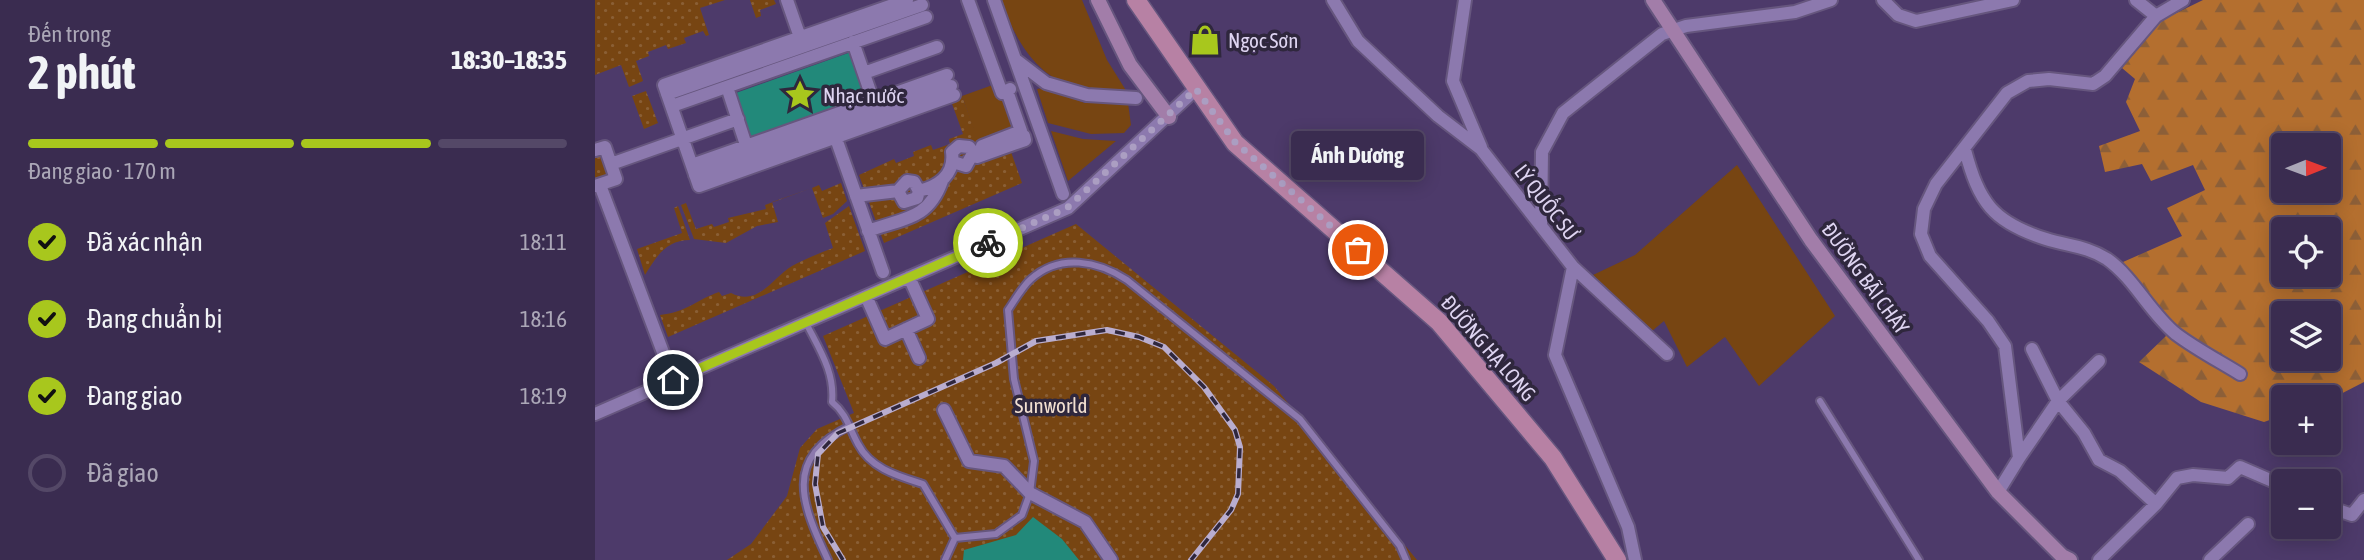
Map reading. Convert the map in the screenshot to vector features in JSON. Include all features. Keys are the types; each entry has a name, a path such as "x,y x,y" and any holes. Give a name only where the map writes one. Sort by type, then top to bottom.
{"main road":[{"path":"1098,0 1130,65 1169,117"},
{"name":"ĐƯỜNG HẠ LONG","path":"1136,0 1235,142 1439,322 1553,458 1617,560"},
{"name":"ĐƯỜNG BÃI CHÁY","path":"1653,0 1811,240 1998,492 2062,556 2070,560"}],"street":[{"path":"787,0 804,47"},
{"path":"670,100 727,86 907,0"},
{"name":"LÝ QUỐC SƯ","path":"1333,0 1358,41 1438,116 1481,149 1573,267 1555,355 1633,540 1635,560"},
{"path":"1465,0 1453,81 1481,149"},
{"path":"1541,226 1542,152 1563,113 1662,34 1673,30 1795,12 1831,0"},
{"path":"1883,0 1898,15 1916,21 2013,0"},
{"path":"2136,0 2156,16"},
{"path":"2019,458 2005,346 1988,321 1930,256 1921,234 1924,209 1936,184 2007,93 2028,81 2049,79 2093,84 2105,76 2156,16 2183,0"},
{"path":"1023,82 1002,93 970,6 995,2 1063,194"},
{"path":"670,100 804,47 924,11 853,42 804,47"},
{"path":"984,46 1007,36"},
{"path":"853,42 873,100"},
{"path":"864,73 937,47"},
{"path":"1015,60 1047,83 1087,94 1136,98"},
{"path":"694,170 746,145 832,127 873,100 950,85 832,127 694,170"},
{"path":"727,86 746,145"},
{"path":"595,414 1067,208 1169,117 1196,89"},
{"path":"868,231 925,211 936,198 953,162 952,152 959,145 969,147 972,155 983,156 1025,140 1024,136 984,150 982,146 1021,131 1007,91"},
{"path":"670,100 694,170"},
{"path":"611,164 738,119"},
{"path":"832,127 883,272"},
{"path":"595,150 605,147 611,164 616,179 597,185 667,363"},
{"path":"1965,150 1974,183 1984,203 2001,218 2046,239 2086,247 2109,261 2176,333 2240,374"},
{"path":"856,196 898,191 907,181 917,185 919,191 942,181"},
{"path":"1573,267 1667,354"},
{"path":"866,296 885,339 928,319 909,276"},
{"path":"906,329 919,358"},
{"path":"2032,349 2058,401 2084,433 2099,460 2120,471 2156,503"},
{"path":"1998,492 2058,401 2099,361"},
{"path":"944,410 969,461 1004,466 1030,493 1085,522 1111,560"},
{"path":"2099,560 2177,478 2193,474 2228,478 2240,467 2271,480"},
{"path":"2341,511 2352,515 2364,500"},
{"path":"2210,560 2248,524"}],"lane":[{"path":"955,538 996,534 1022,514 1030,493 1034,461 1014,379 1008,310 1031,278 1068,262 1087,262 1109,268 1127,280 1300,419 1400,547 1406,560"},
{"path":"806,323 829,368 834,386 832,402 844,411 859,447 885,472 923,484 955,538"},
{"path":"1820,401 1919,560"},
{"path":"828,560 805,507 803,473 826,437 850,425"},
{"path":"945,560 955,538"}],"green space":[{"path":"595,0 725,0 700,8 709,35 706,36 703,31 684,38 686,43 668,49 666,45 648,52 649,56 636,61 643,81 629,87 621,65 595,75"},
{"path":"750,0 774,0 776,4 760,10 761,16 756,18"},
{"path":"1002,0 1082,0 1107,60 1127,92 1079,88 1059,81 1047,73 1019,40"},
{"path":"2203,0 2364,0 2364,382 2341,394 2341,385 2271,385 2271,420 2264,422 2201,402 2139,362 2166,336 2123,262 2182,236 2167,208 2205,190 2193,165 2151,181 2142,164 2105,172 2099,146 2140,131 2126,102 2135,79 2122,68 2162,20"},
{"path":"1001,82 1018,131 979,145 962,96"},
{"path":"1043,88 1085,103 1128,103 1131,125 1124,133 1091,134 1048,123 1037,89"},
{"path":"646,91 658,123 644,129 632,96"},
{"path":"962,96 985,159 1010,149 1022,183 884,243 859,175 894,159 896,163 914,156 913,152 931,145 933,150 950,144 949,139 963,134 951,101"},
{"path":"1051,131 1083,139 1116,141 1068,181"},
{"path":"601,154 608,176 595,181 595,156"},
{"path":"1737,165 1835,316 1759,386 1725,337 1687,367 1664,321 1652,331 1593,275 1635,255"},
{"path":"841,183 847,201 833,214 823,218 812,188 819,185 822,191"},
{"path":"772,202 778,222 757,226 726,243 694,239 681,205 686,203 696,229 712,224 714,227 729,222 728,218 766,209 765,205"},
{"path":"678,206 690,240 668,246 645,275 637,249 682,233 674,208"},
{"path":"849,206 865,251 668,337 660,315 684,309 719,292 722,296 731,293 741,296 758,294 792,266 833,248 825,223"},
{"name":"Sunworld","path":"1076,224 1274,386 1417,560 727,560 751,544 787,496 800,448 817,429 854,413 823,336"}],"shaded area":[{"name":"Nhạc nước","path":"851,52 867,97 749,139 733,94"},
{"path":"1033,517 1062,539 1079,560 963,560 964,550 1016,535"}],"railway":[{"path":"843,560 823,527 815,484 818,454 838,433 996,363 1036,341 1107,330 1139,337 1164,347 1204,387 1235,430 1240,447 1238,494 1231,510 1191,560"}],"way so far":[{"path":"988,243 1067,208 1169,117 1196,89 1235,142 1358,250"}],"place":[{"name":"Ngọc Sơn","path":"1205,40"},
{"name":"Nhạc nước","path":"800,95"},
{"name":"Ánh Dương","path":"1358,250"}],"route":[{"path":"673,380 988,243"}]}
